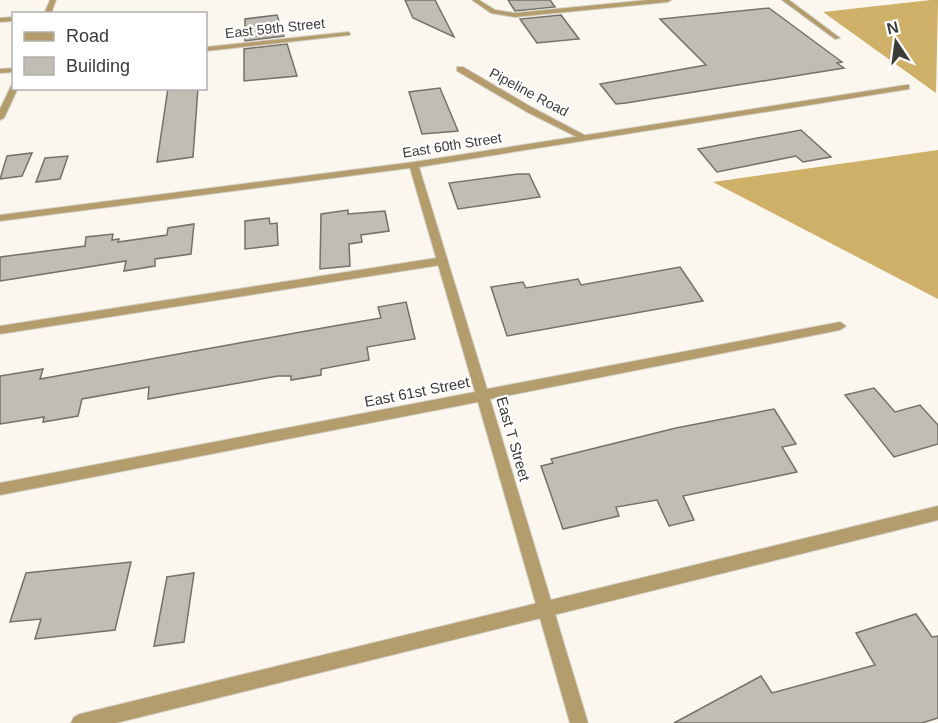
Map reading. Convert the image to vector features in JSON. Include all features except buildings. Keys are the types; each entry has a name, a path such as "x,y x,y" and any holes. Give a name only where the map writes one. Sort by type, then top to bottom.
{"street":[{"path":"475,0 493,12 530,14 668,0"},
{"path":"784,0 837,38"},
{"name":"East 59th Street","path":"207,49 348,34"},
{"name":"Pipeline Road","path":"460,69 530,110 586,138"},
{"name":"East 60th Street","path":"0,218 414,165 906,87"},
{"path":"0,118 13,90"},
{"name":"East T Street","path":"414,165 579,723"},
{"path":"0,330 443,261"},
{"name":"East 61st Street","path":"0,489 840,326"},
{"path":"80,723 938,513"}],"shaded area":[{"path":"931,0 938,0 936,93 823,12"},
{"path":"938,150 938,299 713,182"}]}
